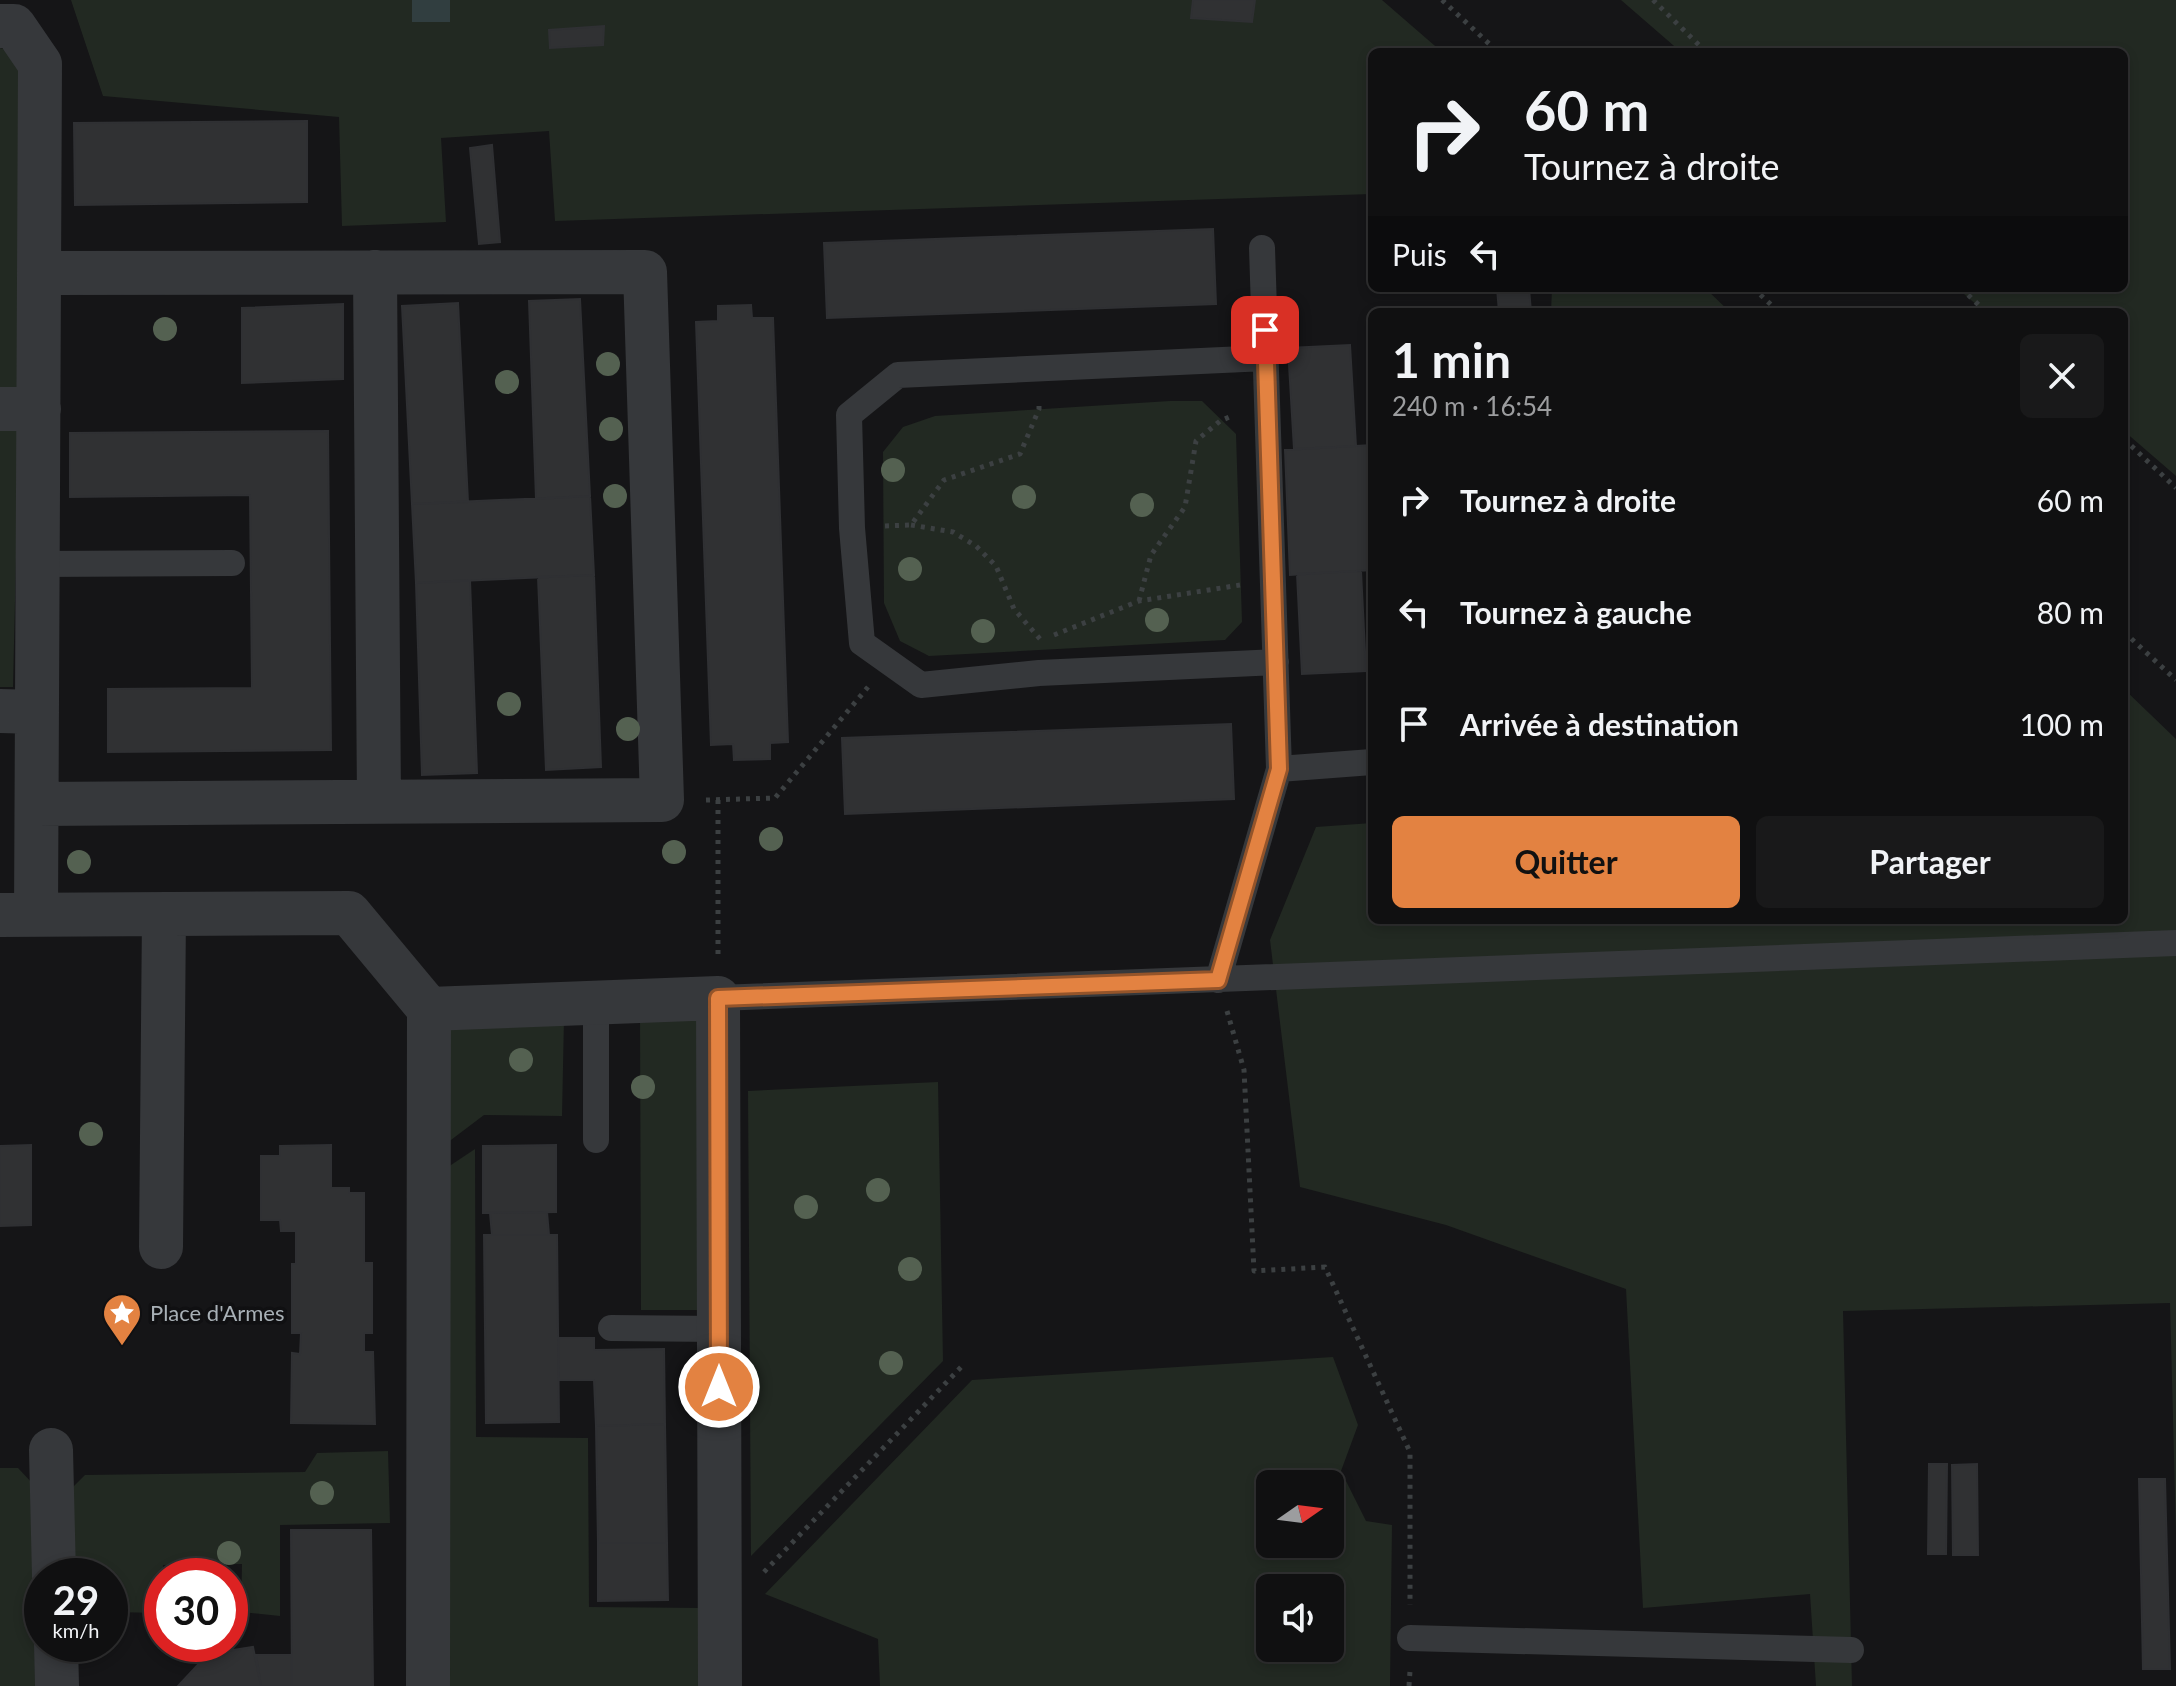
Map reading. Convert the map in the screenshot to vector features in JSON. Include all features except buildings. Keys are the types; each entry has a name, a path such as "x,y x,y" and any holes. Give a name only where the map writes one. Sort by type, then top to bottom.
{"street":[{"path":"0,26 14,26 40,64 39,273 19,409 38,564 19,711 37,804 18,915 349,913 429,1009 428,1686"},
{"path":"375,272 379,802"},
{"path":"37,804 662,800 645,272 39,273"},
{"path":"161,1247 164,914"},
{"path":"429,1009 718,998 720,1686"},
{"path":"51,1450 54,1558"},
{"path":"56,1662 57,1686"}],"lane":[{"path":"1218,980 1279,769 1262,248"},
{"path":"1266,358 898,375 849,415 852,528 862,643 921,685 1039,673 1276,662"},
{"path":"38,564 232,563"},
{"path":"1279,769 1368,762"},
{"path":"718,998 2176,943"},
{"path":"596,1003 596,1140"},
{"path":"611,1328 719,1329"},
{"path":"1410,1638 1851,1650"}],"path":[{"path":"1442,0 1494,48"},
{"path":"1653,0 1702,48"},
{"path":"1757,292 1775,308"},
{"path":"1965,292 1982,308"},
{"path":"911,525 944,480 1020,454 1039,409 1038,368"},
{"path":"1139,601 1151,555 1185,507 1196,441 1220,421 1267,401"},
{"path":"2128,443 2176,488"},
{"path":"852,528 911,525 953,532 976,546 996,566 1014,609 1041,640 1039,673"},
{"path":"1041,640 1139,601 1273,580"},
{"path":"2128,636 2176,680"},
{"path":"662,800 775,798 889,661"},
{"path":"718,799 718,998"},
{"path":"1218,980 1244,1070 1254,1271 1325,1267 1410,1452 1409,1686"},
{"path":"719,1618 965,1363"}],"shaded area":[{"path":"71,0 1382,0 1437,48 1368,48 1368,194 555,221 549,131 441,138 446,222 342,226 339,117 103,96"},
{"path":"412,0 450,0 450,22 412,22"},
{"path":"1621,0 2176,0 2176,476 2128,434 2128,308 1980,308 1962,292 2128,292 2128,48 1676,48"},
{"path":"0,48 11,51 19,70 22,397 0,397"},
{"path":"1552,292 1709,292 1726,308 1551,308"},
{"path":"1202,401 1236,434 1242,622 1225,640 929,656 900,641 884,603 883,452 903,427 935,416"},
{"path":"0,430 19,430 13,687 0,687"},
{"path":"2128,693 2176,739 2176,1534 2170,1303 1843,1311 1852,1686 1816,1686 1810,1594 1643,1608 1626,1289 1446,1225 1300,1187 1270,940 1316,827 1368,823 1368,924 2128,924"},
{"path":"640,1016 699,1016 699,1310 641,1310"},
{"path":"564,1018 562,1116 484,1115 443,1146 445,1022"},
{"path":"938,1082 943,1361 751,1556 748,1091"},
{"path":"475,1149 476,1437 588,1438 589,1607 703,1608 703,1686 446,1686 445,1169"},
{"path":"1333,1357 1358,1425 1341,1470 1256,1470 1256,1558 1344,1558 1344,1477 1366,1521 1392,1525 1390,1686 880,1686 878,1639 765,1594 972,1380"},
{"path":"388,1451 390,1523 280,1525 280,1616 248,1613 248,1558 144,1558 144,1613 128,1612 128,1558 70,1558 68,1492 85,1475 305,1472 317,1453"},
{"path":"0,1468 18,1468 34,1485 34,1558 24,1558 24,1662 35,1662 35,1686 0,1686"}],"place":[{"name":"Place d'Armes","path":"122,1347"}],"route":[{"path":"719,1387 718,998 1218,980 1279,769 1265,330"}]}
